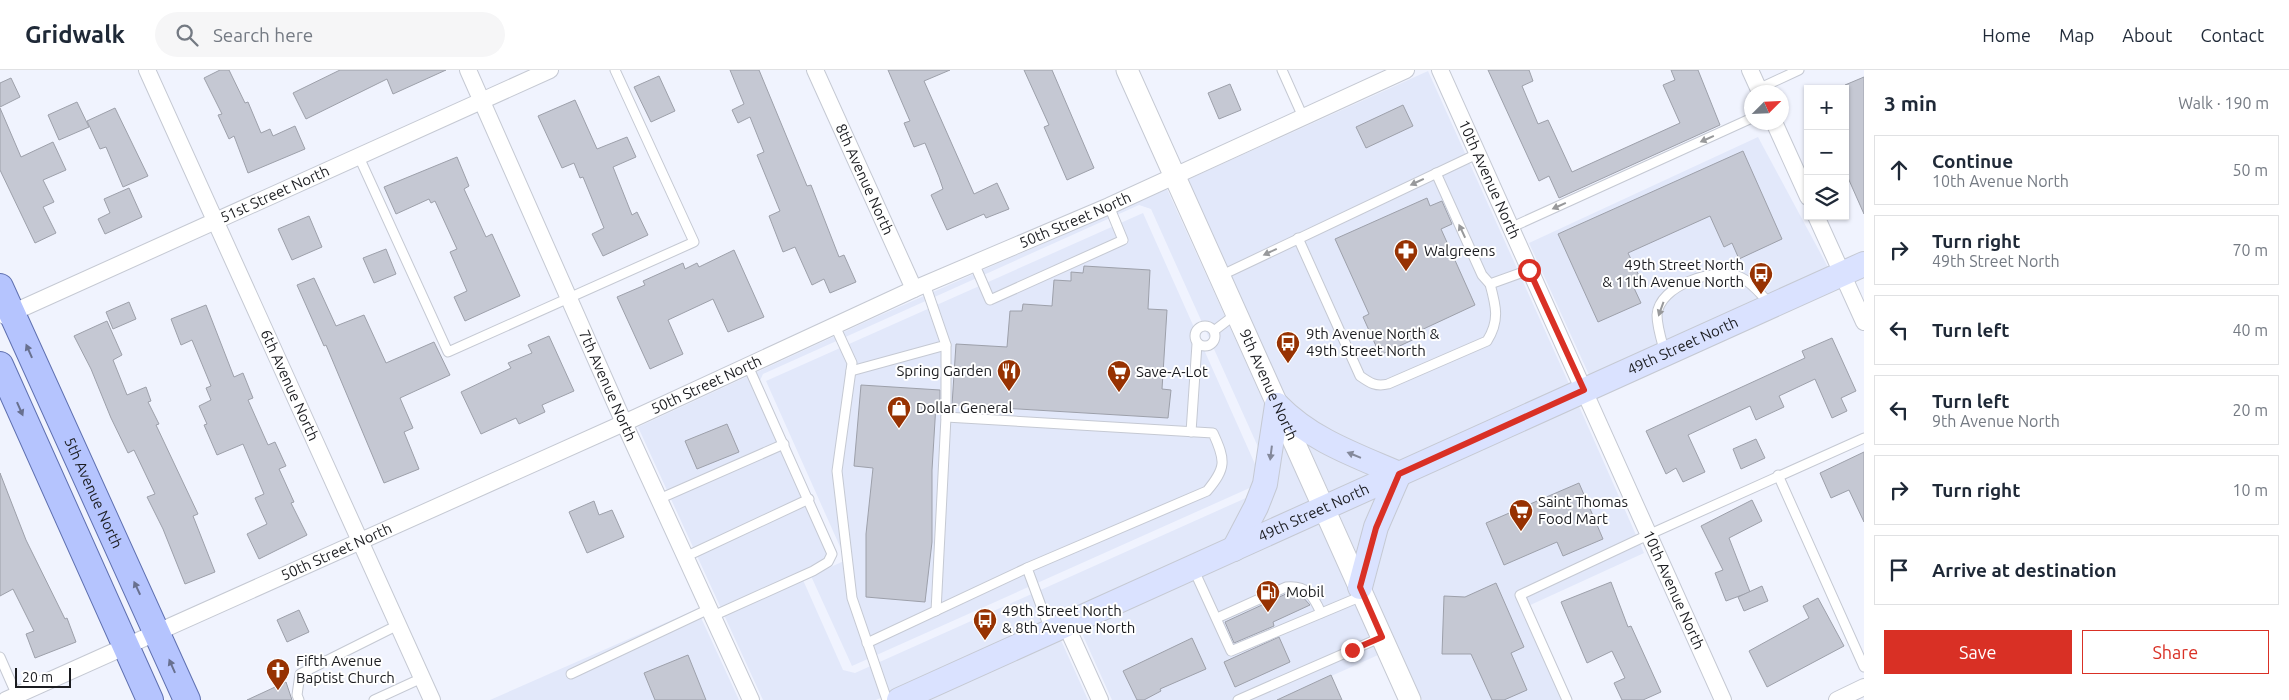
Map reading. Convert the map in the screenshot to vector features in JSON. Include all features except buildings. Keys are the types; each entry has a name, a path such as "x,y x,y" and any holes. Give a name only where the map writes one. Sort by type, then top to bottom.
{"main road":[{"name":"49th Street North","path":"900,700 1864,264"},
{"name":"5th Avenue North","path":"0,287 6,316 187,700"},
{"path":"0,365 150,700"},
{"path":"1277,405 1294,422 1337,448 1399,474 1376,528 1362,591"},
{"path":"1234,549 1256,507 1265,484 1277,405"}],"street":[{"name":"6th Avenue North","path":"147,70 432,700"},
{"name":"7th Avenue North","path":"468,70 624,423 751,700"},
{"name":"51st Street North","path":"6,316 550,70"},
{"name":"8th Avenue North","path":"815,70 920,287"},
{"name":"9th Avenue North","path":"1127,70 1410,700"},
{"name":"50th Street North","path":"14,698 624,423 920,287 1109,206 1173,175 1406,70"},
{"name":"10th Avenue North","path":"1440,70 1723,700"},
{"path":"1750,70 1756,85"},
{"path":"1778,130 1804,188"},
{"path":"1818,220 1864,322"},
{"path":"1058,628 1100,700"},
{"path":"1837,700 1864,688"}],"lane":[{"path":"359,157 448,352 694,242 615,70"},
{"path":"1282,70 1303,117"},
{"path":"1770,85 1799,70"},
{"path":"1510,228 1744,122"},
{"path":"1219,276 1477,154"},
{"path":"1298,238 1360,376 1371,384 1380,386 1388,384 1487,341 1496,322 1496,310 1490,284 1482,275 1436,173"},
{"path":"974,263 990,300 1123,240 1109,206"},
{"path":"1490,284 1529,270"},
{"path":"1665,354 1657,315 1662,302 1675,290 1687,283 1715,273 1741,277 1772,305"},
{"path":"920,287 946,345 946,418 936,611"},
{"path":"1215,330 1236,314"},
{"path":"835,326 852,363 837,471 852,598 887,700"},
{"path":"1191,432 1197,344 1196,331 1203,326 1209,326 1215,330"},
{"path":"1197,344 1202,347 1213,343 1215,330"},
{"path":"851,371 946,345"},
{"path":"571,674 828,562 832,549 748,366"},
{"path":"867,643 1027,568 1207,491 1221,474 1222,453 1213,433 946,418"},
{"path":"1567,700 1520,595 1648,534 1864,438"},
{"path":"659,499 784,444"},
{"path":"1778,475 1864,667"},
{"path":"685,557 809,499"},
{"path":"1027,568 1058,628"},
{"path":"1193,568 1231,652 1322,613 1362,591"},
{"path":"1217,618 1286,587 1298,586 1308,591 1322,613"},
{"path":"299,700 297,694 300,674 398,625"},
{"path":"1238,700 1258,696 1382,637"},
{"path":"0,657 14,698"},
{"path":"374,700 422,678"}],"shaded area":[{"path":"1428,71 1570,386 1330,494 1187,180"},
{"path":"1758,137 1829,269 1590,377 1529,243"},
{"path":"1167,189 1310,503 876,700 763,700 638,427 874,318","holes":["1139,205 1151,209 1272,478 1266,489 855,673 843,670 803,580 808,568 834,556 758,385 763,374"]},
{"path":"1143,213 1263,482 852,666 811,576 846,560 766,381"},
{"path":"1578,404 1644,553 1526,607 1568,700 1422,700 1338,512"},
{"path":"1318,521 1378,655 1278,700 1112,700 1080,629"},
{"path":"697,609 739,700 490,700"},
{"path":"1060,638 1088,700 923,700"}],"place":[{"name":"Walgreens","path":"1406,272"},
{"name":"49th Street North & 11th Avenue North","path":"1761,295"},
{"name":"9th Avenue North & 49th Street North","path":"1288,364"},
{"name":"Spring Garden","path":"1009,392"},
{"name":"Save-A-Lot","path":"1119,393"},
{"name":"Dollar General","path":"899,429"},
{"name":"Saint Thomas Food Mart","path":"1521,532"},
{"name":"Mobil","path":"1268,613"},
{"name":"49th Street North & 8th Avenue North","path":"985,641"},
{"name":"Fifth Avenue Baptist Church","path":"278,691"}],"route":[{"path":"1352,650 1382,637 1360,587 1376,528 1399,474 1584,390 1529,270"}]}
